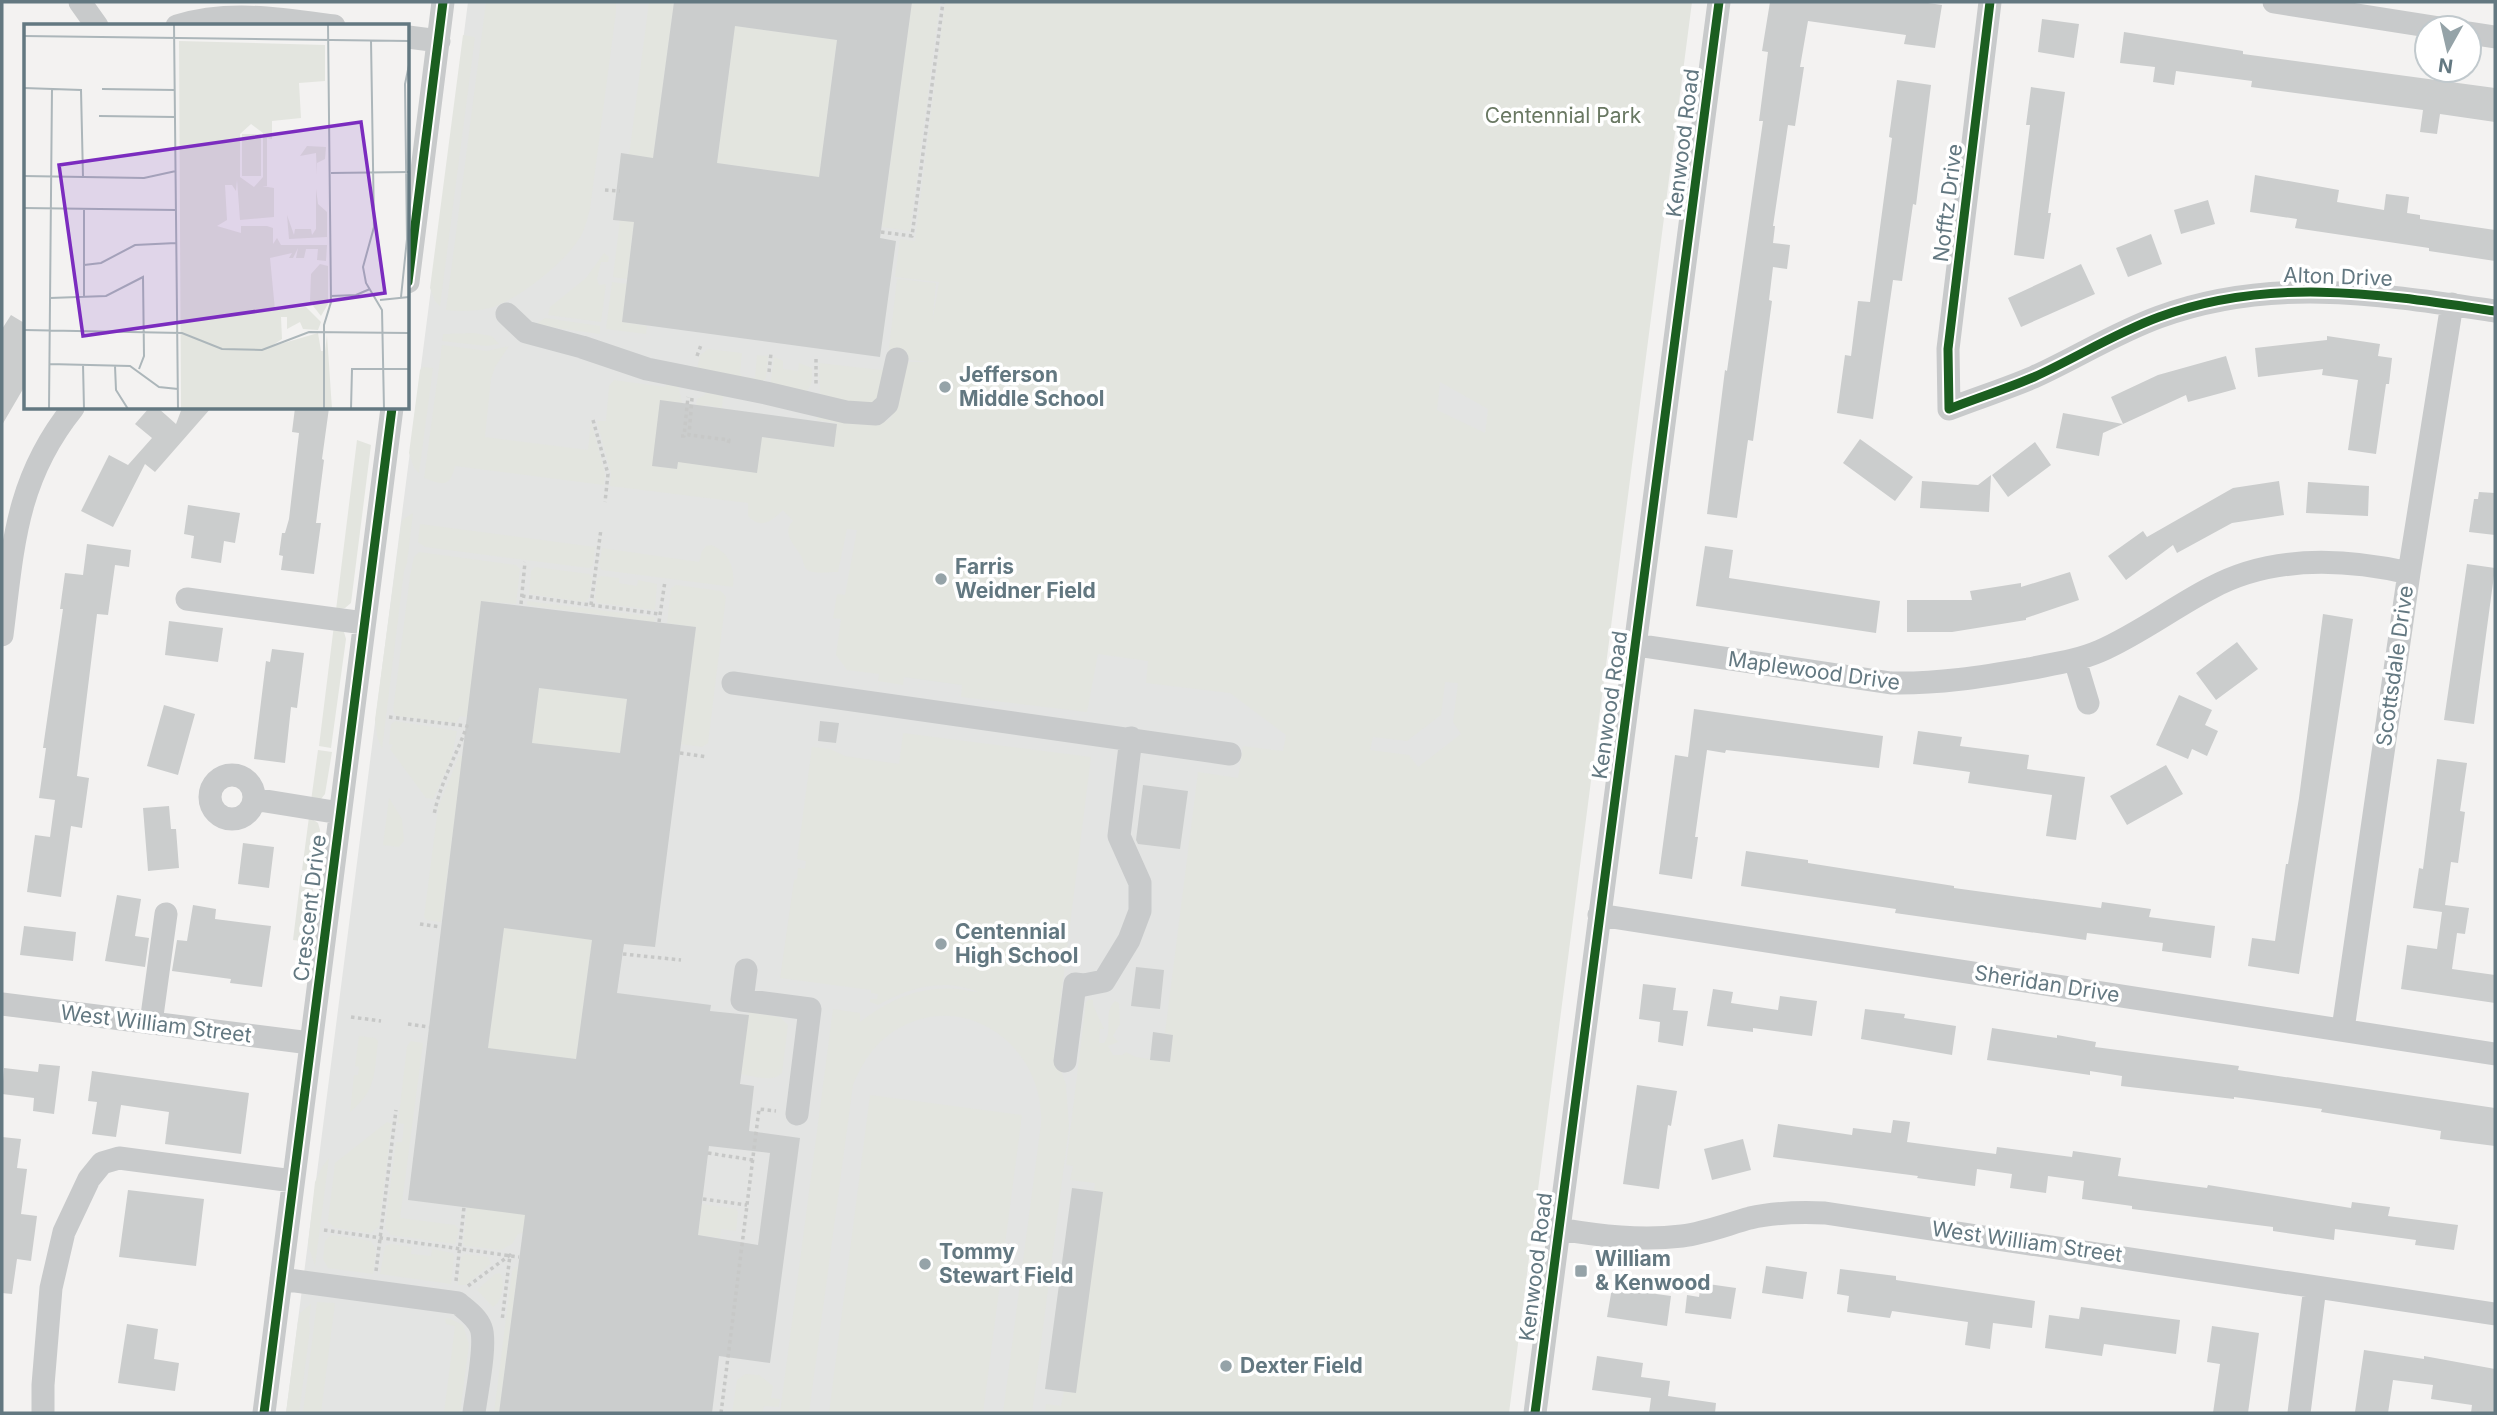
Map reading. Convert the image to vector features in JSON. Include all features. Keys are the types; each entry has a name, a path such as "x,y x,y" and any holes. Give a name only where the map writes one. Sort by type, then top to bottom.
{"street":[{"path":"80,2 96,24"},
{"path":"410,266 443,2"},
{"name":"Kenwood Road","path":"1535,1413 1719,2"},
{"name":"Nofftz Drive","path":"1949,409 1948,349 1990,2"},
{"path":"2274,2 2413,24"},
{"path":"185,24 233,16 270,17 320,24"},
{"path":"410,37 439,41"},
{"name":"Alton Drive","path":"1949,409 2033,377 2119,332 2161,316 2213,302 2264,293 2308,290 2371,293 2495,311"},
{"name":"Scottsdale Drive","path":"2343,1029 2409,573 2452,304"},
{"path":"507,314 526,332 647,369 846,412 876,414 887,404 897,359"},
{"path":"2,635 12,549 22,503 44,449 72,410"},
{"name":"Crescent Drive","path":"264,1413 392,410"},
{"name":"Maplewood Drive","path":"1636,645 1891,683 1917,684 1974,678 2075,660 2101,651 2213,586 2269,567 2326,562 2358,564 2409,573"},
{"path":"187,599 364,623"},
{"path":"2075,660 2088,704"},
{"path":"733,682 1230,754"},
{"path":"1065,1061 1074,984 1104,981 1129,940 1140,911 1140,883 1119,836 1130,738"},
{"path":"254,799 340,813"},
{"path":"151,1023 166,914"},
{"name":"Sheridan Drive","path":"1599,915 2495,1054"},
{"path":"746,970 742,1000 810,1009 797,1114"},
{"name":"West William Street","path":"2,1004 310,1044"},
{"path":"43,1413 51,1288 64,1232 89,1179 102,1163 119,1158 293,1181"},
{"name":"West William Street","path":"1559,1229 1620,1239 1655,1239 1686,1236 1754,1217 1793,1211 1825,1213 2495,1314"},
{"path":"281,1279 458,1303 473,1315 481,1329 482,1347 474,1413"},
{"path":"2299,1413 2315,1287"}],"path":[{"path":"881,232 912,236 943,2"},
{"path":"605,190 620,191"},
{"path":"693,378 701,345"},
{"path":"681,436 684,436 689,396 693,396 689,435 729,440 728,444"},
{"path":"593,420 608,474 605,502"},
{"path":"592,605 601,529"},
{"path":"521,604 525,562"},
{"path":"659,622 665,581"},
{"path":"522,596 660,614"},
{"path":"389,717 467,726 438,796 435,815"},
{"path":"680,753 708,757"},
{"path":"420,925 440,927"},
{"path":"623,954 681,960"},
{"path":"351,1017 381,1021"},
{"path":"408,1024 429,1027"},
{"path":"721,1413 759,1109 797,1114"},
{"path":"376,1278 396,1110"},
{"path":"708,1153 753,1160"},
{"path":"702,1199 747,1205"},
{"path":"455,1288 464,1207"},
{"path":"324,1230 520,1257"},
{"path":"463,1289 510,1255"},
{"path":"502,1321 510,1255"}],"shaded area":[{"path":"468,2 961,2 1489,405 1461,635 1474,637 1455,811 1115,1413 286,1413"}],"green space":[{"path":"486,2 616,2 616,12 590,209 581,236 551,270 501,304 485,309 446,310"},
{"path":"649,2 674,2 649,187 627,171"},
{"path":"912,2 940,2 910,231 882,227"},
{"name":"Centennial Park","path":"945,2 1692,2 1509,1413 1045,1413 1046,1404 1061,1406 1103,1192 1094,1191 1095,1183 1070,1180 1073,1166 1066,1165 1086,1002 1093,1000 1104,1029 1100,1029 1099,1043 1104,1043 1107,1038 1111,1006 1115,1001 1119,1003 1120,1024 1113,1036 1118,1042 1108,1046 1113,1055 1126,1052 1136,1057 1170,1062 1173,1035 1165,1033 1198,772 1238,778 1243,746 1283,751 1286,735 1230,693 1146,683 1148,661 1098,654 1087,712 961,697 962,685 904,677 903,685 878,681 879,674 847,670 836,655 841,619 833,618 837,594 845,595 857,530 847,529 838,572 809,571 789,534 788,530 793,521 783,510 771,520 757,523 748,516 748,503 610,486 611,473 597,421 606,421 609,386 614,380 665,387 668,382 678,383 682,403 660,401 653,466 677,469 681,437 692,433 697,399 705,395 706,391 723,396 722,408 704,405 701,429 833,447 837,423 817,420 819,413 866,423 883,422 891,418 904,366 909,362 928,362 888,357 897,279 936,283 932,324 939,282 895,277 900,239 915,241","holes":["1440,382 1488,409 1485,433 1437,410","1445,682 1458,683 1453,722 1461,734 1418,767 1409,755 1370,750 1373,737 1407,741 1441,715"]},
{"path":"735,26 837,40 819,177 717,163"},
{"path":"463,35 475,37 440,306 430,288"},
{"path":"636,206 627,279 613,277 620,219"},
{"path":"604,253 609,257 608,262 601,262 597,279 599,285 606,284 601,322 548,315 550,307 586,278"},
{"path":"612,282 627,284 622,322 647,326 646,334 606,329"},
{"path":"545,318 600,326 600,334 535,325"},
{"path":"474,333 492,336 499,344 486,346 442,341 443,334"},
{"path":"442,345 487,351 509,346 495,367 491,379 485,437 588,450 591,421 605,474 604,485 455,466 451,478 445,483 424,478"},
{"path":"708,349 742,353 742,377 755,378 757,355 768,356 766,378 762,382 697,369 700,355"},
{"path":"774,357 783,361 783,369 798,371 799,363 812,368 812,382 808,390 805,392 770,387"},
{"path":"819,363 890,371 888,380 873,406 827,400 820,393"},
{"path":"423,367 433,368 419,473 414,468 409,453 420,370"},
{"path":"357,440 371,445 351,603 336,610"},
{"path":"413,513 382,749 375,720 402,520"},
{"path":"420,524 595,547 593,565 589,568 425,547 418,542"},
{"path":"711,545 723,552 730,562 733,587 602,570 599,566 602,548 699,562 702,551"},
{"path":"419,552 516,565 520,569 516,604 481,601 468,717 460,716 456,723 396,716 393,711 410,576 414,557"},
{"path":"535,567 589,574 592,578 589,598 585,602 529,594 531,571"},
{"path":"601,576 619,578 619,583 637,586 638,580 657,584 655,610 598,603 595,599 597,579"},
{"path":"676,585 721,591 726,597 708,743 702,747 681,744 696,627 667,623 671,588"},
{"path":"527,601 655,617 654,622 527,605"},
{"path":"334,625 344,632 346,639 331,748 319,746"},
{"path":"539,688 627,699 620,753 532,743"},
{"path":"395,721 457,731 451,760 433,799 426,798 390,749 393,745 389,744 391,724"},
{"path":"903,733 1091,757 1054,1053 1066,1084 1069,1127 1032,1413 1003,1413 1041,1124 1038,1094 1028,1068 1012,1046 991,1029 967,1019 940,1016 913,1022 886,1037 866,1059 853,1085 809,1413 780,1413 833,1009 860,1013 860,1022 893,1001 917,992 960,989 978,992 953,985 940,985 914,989 878,1005 870,1002 870,999 877,999 878,994 871,993 871,990 780,978 794,880 797,879 798,868 805,869 806,861 797,859 812,747 830,749 845,756 899,764"},
{"path":"318,750 332,752 325,794 321,799 311,801"},
{"path":"459,756 463,756 441,922 427,920 424,917 438,808"},
{"path":"389,798 402,819 404,841 399,847 383,845"},
{"path":"309,817 318,823 320,830 315,872 302,870"},
{"path":"301,875 315,876 307,931 301,941 293,940"},
{"path":"504,928 592,940 576,1059 488,1048"},
{"path":"749,1012 780,1017 788,1025 782,1073 778,1076 763,1078 741,1074"},
{"path":"359,1036 375,1038 378,1041 376,1063 370,1088 350,1112 354,1075 358,1075 359,1067 355,1066"},
{"path":"411,1041 423,1043 400,1218 455,1225 459,1230 455,1244 391,1235 385,1228 396,1142 402,1142 404,1124 398,1123 407,1046"},
{"name":"Tommy Stewart Field","path":"870,1095 1022,1115 983,1413 829,1413"},
{"path":"387,1122 392,1124 379,1226 371,1233 335,1228 328,1221 335,1163"},
{"path":"329,1158 315,1266 308,1245 315,1182"},
{"path":"702,1204 736,1209 736,1231 721,1229 720,1238 698,1235"},
{"path":"467,1207 528,1214 525,1232 518,1234 512,1244 501,1250 466,1246 463,1243"},
{"path":"331,1235 371,1241 376,1250 373,1274 328,1268 323,1259 325,1241"},
{"path":"391,1244 412,1247 411,1254 431,1256 432,1249 453,1253 451,1284 380,1274 385,1246"},
{"path":"465,1254 488,1257 491,1263 466,1285 458,1285 461,1257"},
{"path":"518,1267 499,1413 494,1413 512,1271"},
{"path":"500,1273 502,1292 493,1307 477,1290 495,1274"},
{"path":"317,1302 335,1303 321,1413 303,1413"},
{"path":"311,1304 299,1413 286,1413 298,1321 300,1313"},
{"path":"445,1319 463,1325 469,1344 460,1413 444,1413 455,1326 446,1324"},
{"path":"745,1374 759,1375 773,1386 771,1398 780,1399 779,1407 764,1406 762,1413 732,1413 737,1380"}],"building":[{"path":"674,2 912,2 880,238 896,241 880,357 622,322 634,222 613,220 621,153 653,158","holes":["735,26 837,40 819,177 717,163"]},
{"path":"1770,2 1921,2 1942,5 1935,48 1904,44 1906,35 1808,21 1800,67 1804,67 1795,126 1788,125 1773,226 1773,243 1790,245 1787,269 1773,267 1769,300 1772,301 1753,441 1748,440 1737,518 1707,514 1725,370 1727,371 1763,121 1759,121 1768,52 1762,51"},
{"path":"2042,19 2079,24 2074,58 2038,52"},
{"path":"2124,32 2243,51 2243,54 2413,77 2413,84 2465,84 2495,88 2495,122 2440,114 2437,134 2420,132 2423,110 2251,87 2252,81 2176,71 2174,85 2153,82 2155,67 2120,63"},
{"path":"1897,80 1931,85 1916,205 1913,204 1902,281 1893,280 1873,419 1837,413 1845,355 1851,356 1858,301 1870,302"},
{"path":"2031,87 2065,92 2044,259 2014,255 2030,125 2026,125"},
{"path":"2255,175 2339,190 2337,202 2384,210 2386,194 2409,197 2407,213 2420,215 2420,219 2495,230 2495,261 2295,228 2297,219 2250,212"},
{"path":"2208,200 2215,224 2181,234 2174,210"},
{"path":"2151,234 2162,264 2128,277 2116,248"},
{"path":"2081,264 2095,294 2021,327 2008,298"},
{"path":"11,315 24,323 24,387 2,425 2,329"},
{"path":"2327,336 2380,344 2378,356 2392,358 2376,454 2348,450 2358,380 2322,375 2323,369 2258,377 2255,348 2327,340"},
{"path":"2226,356 2236,389 2188,402 2186,395 2123,424 2111,397 2158,375"},
{"path":"660,400 837,424 834,447 762,437 757,473 678,462 677,469 652,466"},
{"path":"147,410 160,410 176,424 181,410 209,410 155,472 145,464 113,527 81,511 109,455 128,465 152,438 135,424"},
{"path":"295,410 329,410 316,523 321,523 314,574 281,570 283,556 279,555 282,533 285,533 289,519 299,433 292,432"},
{"path":"2063,413 2123,424 2103,433 2099,456 2056,448"},
{"path":"1860,439 1913,477 1895,501 1843,463"},
{"path":"2035,442 2051,465 2008,497 1992,475"},
{"path":"1991,475 1989,512 1920,508 1922,481 1978,485"},
{"path":"2279,481 2284,515 2232,523 2177,553 2173,545 2126,580 2108,556 2143,531 2147,537 2233,488"},
{"path":"2308,482 2369,486 2368,516 2306,513"},
{"path":"2479,492 2495,493 2495,535 2469,532 2474,499 2478,499"},
{"path":"188,505 240,513 235,543 224,541 221,563 191,558 194,536 184,534"},
{"path":"87,544 131,550 129,567 115,565 108,615 97,614 77,776 89,778 82,828 71,826 61,897 27,892 35,835 50,837 55,800 39,798 46,748 43,748 63,609 60,609 65,573 83,575"},
{"path":"1705,546 1733,550 1729,578 1880,601 1876,633 1696,606"},
{"path":"2467,564 2495,568 2474,724 2444,720"},
{"path":"2070,572 2079,600 2026,620 1952,632 1907,632 1907,600 1972,600 1970,591 2021,583 2021,587"},
{"path":"481,601 696,627 655,947 624,944 617,993 711,1005 710,1011 749,1015 740,1084 754,1086 749,1131 800,1138 770,1363 719,1356 712,1413 499,1413 525,1215 408,1200","holes":["539,688 627,699 620,753 532,743","504,928 592,940 576,1059 488,1048","709,1146 770,1153 758,1245 698,1235"]},
{"path":"2323,614 2353,619 2299,974 2248,966 2252,938 2275,941 2299,798"},
{"path":"169,621 223,628 218,662 165,655"},
{"path":"2237,642 2258,669 2216,700 2196,673"},
{"path":"272,649 304,653 297,708 291,707 285,763 254,759 266,661 270,662"},
{"path":"2179,695 2212,710 2205,725 2218,731 2207,756 2192,749 2188,759 2156,745"},
{"path":"164,705 195,714 178,775 147,766"},
{"path":"1694,709 1883,736 1879,768 1707,750 1692,879 1659,874 1675,755 1688,757"},
{"path":"820,721 839,723 836,743 818,741"},
{"path":"1918,731 1962,737 1960,746 2029,755 2027,769 2085,777 2076,840 2046,836 2052,795 1968,783 1970,772 1913,764"},
{"path":"2437,759 2467,763 2460,811 2465,812 2458,863 2451,862 2445,905 2469,908 2465,934 2457,933 2452,969 2495,975 2495,1003 2401,989 2407,945 2437,949 2442,912 2413,908 2419,868 2423,869"},
{"path":"2166,765 2183,794 2127,825 2110,796"},
{"path":"1143,785 1188,791 1180,849 1138,844 1136,840"},
{"path":"169,806 171,829 176,829 179,868 148,871 143,808"},
{"path":"243,843 274,847 269,888 238,884"},
{"path":"1746,851 1954,888 2101,908 2102,902 2151,909 2149,917 2215,926 2211,958 2162,951 2163,943 2087,933 2086,940 1895,913 1896,909 1741,886"},
{"path":"117,895 141,899 135,936 149,938 145,967 105,961"},
{"path":"193,905 216,909 215,919 271,926 262,987 230,983 231,979 172,971 177,940 187,941"},
{"path":"24,926 76,932 73,961 20,955"},
{"path":"1136,967 1164,970 1160,1009 1131,1006"},
{"path":"1643,984 1676,988 1673,1010 1688,1011 1683,1046 1658,1042 1660,1022 1639,1019"},
{"path":"1713,989 1733,992 1731,1003 1778,1010 1780,996 1817,1001 1812,1036 1753,1028 1753,1032 1707,1026"},
{"path":"1865,1009 1905,1014 1904,1018 1956,1026 1952,1055 1861,1039"},
{"path":"1992,1028 2057,1038 2057,1035 2096,1042 2095,1047 2239,1066 2238,1070 2495,1108 2495,1146 2440,1139 2441,1131 2321,1112 2322,1109 2121,1086 2122,1076 2090,1071 2090,1075 1987,1060"},
{"path":"1153,1032 1173,1035 1170,1062 1150,1060"},
{"path":"39,1064 60,1066 54,1114 33,1111 34,1098 2,1094 4,1068 38,1072"},
{"path":"92,1071 249,1093 241,1154 165,1144 169,1112 121,1105 116,1137 92,1134 97,1102 88,1101"},
{"path":"1637,1085 1677,1091 1671,1126 1668,1125 1659,1189 1623,1184"},
{"path":"1893,1120 1910,1122 1907,1142 1996,1154 1997,1147 2072,1157 2073,1151 2121,1158 2118,1176 2207,1188 2208,1185 2351,1208 2352,1202 2390,1207 2388,1216 2458,1225 2454,1250 2415,1245 2416,1240 2335,1229 2334,1240 2273,1231 2273,1227 2132,1209 2132,1206 2082,1199 2084,1181 2048,1176 2046,1193 2010,1188 2012,1174 1977,1169 1975,1186 1773,1157 1778,1124 1852,1135 1853,1128 1891,1133"},
{"path":"2,1137 21,1139 17,1168 27,1169 21,1214 37,1216 31,1261 17,1259 12,1294 2,1293"},
{"path":"1743,1139 1751,1170 1712,1180 1704,1149"},
{"path":"1072,1188 1103,1192 1076,1393 1045,1389"},
{"path":"128,1190 204,1199 196,1266 119,1257"},
{"path":"1766,1266 1807,1272 1803,1299 1762,1293"},
{"path":"1840,1269 1896,1276 1896,1280 2035,1301 2032,1328 1993,1323 1990,1349 1965,1345 1968,1322 1892,1311 1890,1318 1847,1312 1849,1296 1837,1294"},
{"path":"1701,1283 1736,1288 1731,1319 1685,1313 1687,1295 1699,1297"},
{"path":"1612,1288 1671,1296 1667,1326 1607,1317"},
{"path":"2081,1307 2180,1320 2176,1354 2104,1344 2102,1356 2045,1348 2049,1315 2079,1319"},
{"path":"127,1324 158,1329 154,1359 179,1363 175,1391 118,1383"},
{"path":"2212,1326 2259,1333 2248,1413 2213,1413 2220,1364 2207,1362"},
{"path":"2364,1350 2424,1359 2424,1356 2495,1369 2495,1413 2471,1413 2472,1405 2431,1399 2433,1385 2393,1380 2388,1413 2355,1412"},
{"path":"1597,1356 1643,1363 1641,1377 1670,1381 1668,1396 1716,1403 1715,1413 1649,1413 1651,1398 1592,1390"}],"cycle path":[{"path":"410,266 443,2"},
{"path":"1535,1413 1719,2"},
{"path":"1990,2 1948,349 1949,409 2034,377 2127,330 2159,317 2201,304 2243,296 2326,292 2410,299 2495,311"},
{"path":"264,1413 392,410"}],"place":[{"name":"Jefferson Middle School","path":"945,387"},
{"name":"Farris Weidner Field","path":"941,579"},
{"name":"Centennial High School","path":"941,944"},
{"name":"Tommy Stewart Field","path":"925,1264"},
{"name":"William & Kenwood","path":"1581,1271"},
{"name":"Dexter Field","path":"1226,1366"}]}
